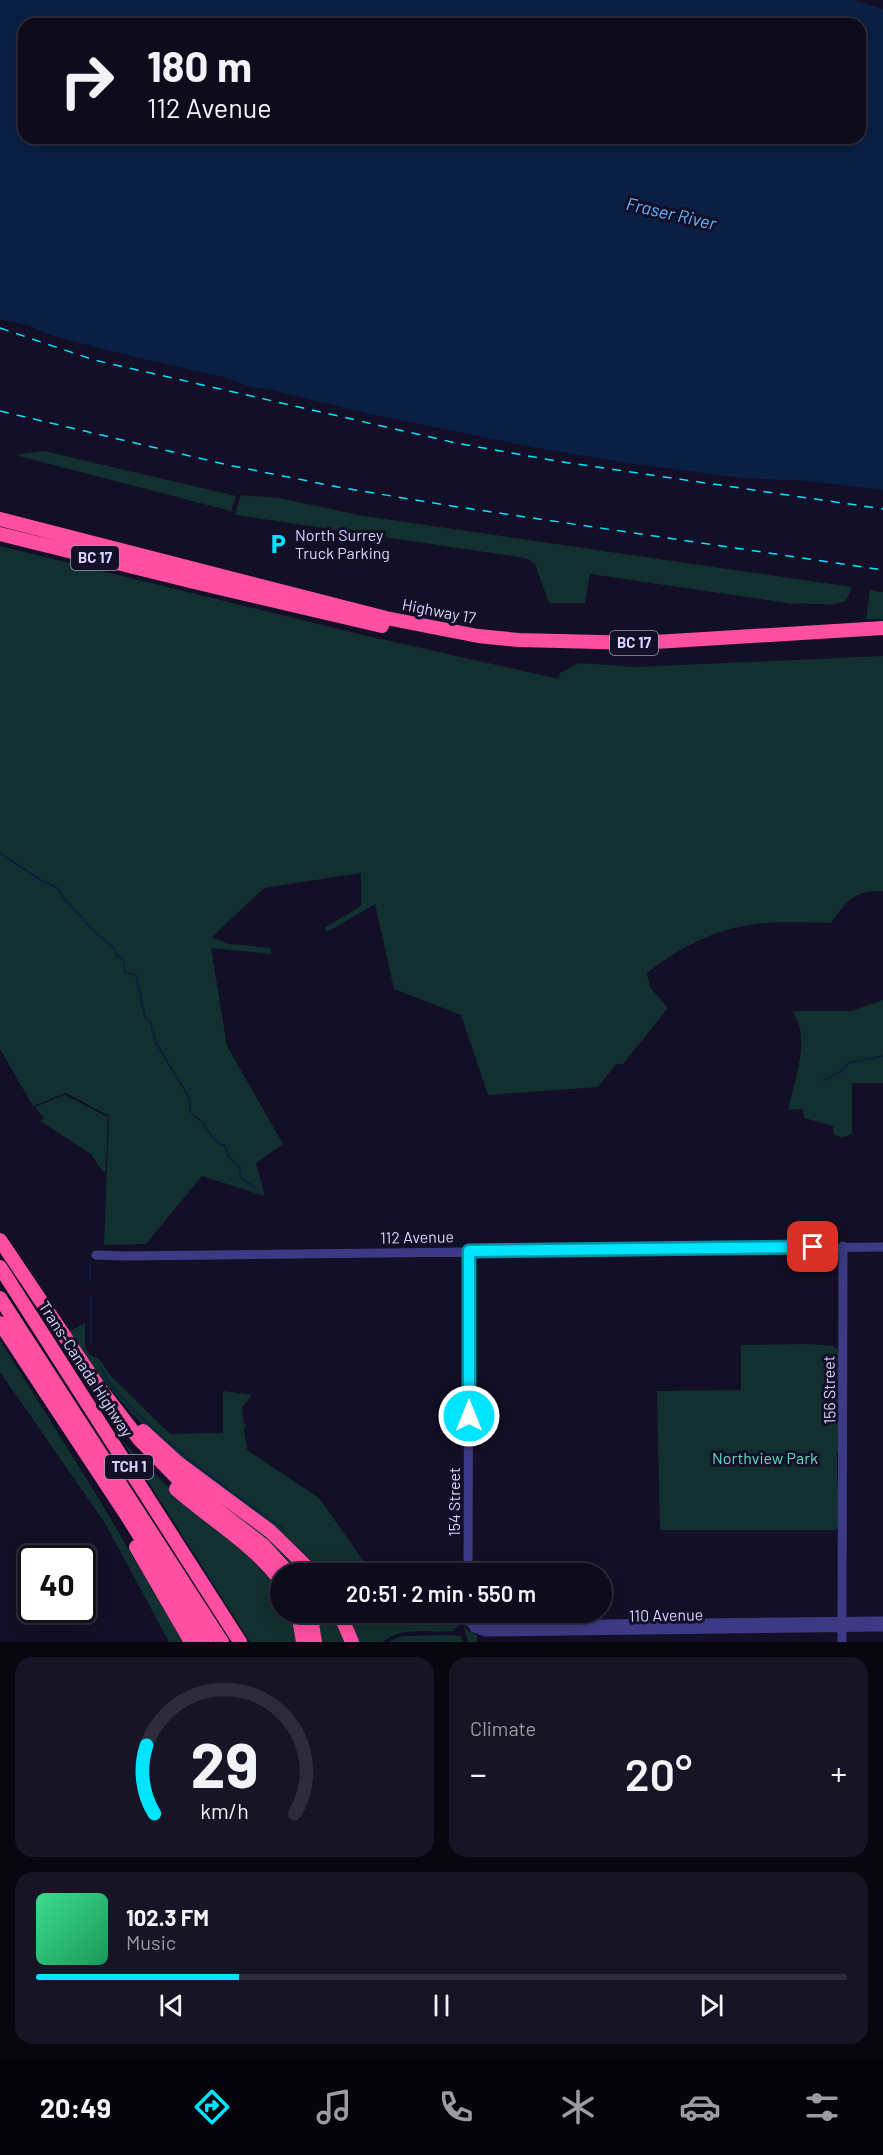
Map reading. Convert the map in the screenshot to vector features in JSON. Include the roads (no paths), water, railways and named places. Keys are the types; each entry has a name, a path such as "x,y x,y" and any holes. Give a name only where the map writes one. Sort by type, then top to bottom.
{"highway":[{"path":"0,513 104,546"},
{"name":"Highway 17","path":"0,519 386,618 478,636 519,640 639,643 883,628"},
{"path":"0,526 107,554 190,581"},
{"name":"Highway 17","path":"0,534 393,629 477,644 593,652 883,637"},
{"path":"0,1240 82,1362 127,1425 157,1460 202,1499 263,1545 280,1563"},
{"name":"Trans-Canada Highway","path":"0,1267 240,1642"},
{"path":"18,1293 149,1465 195,1506 246,1543 270,1568"},
{"name":"Trans-Canada Highway","path":"0,1298 222,1642"},
{"path":"0,1323 206,1642"},
{"path":"82,1362 152,1441 270,1531 304,1563"},
{"path":"59,1412 191,1642"},
{"path":"300,1623 303,1642"},
{"path":"312,1623 315,1642"},
{"path":"344,1623 352,1642"}],"street":[{"name":"156 Street","path":"842,1642 843,1246"},
{"name":"112 Avenue","path":"96,1255 883,1247"},
{"name":"154 Street","path":"468,1563 469,1251"},
{"name":"110 Avenue","path":"470,1623 477,1630 486,1632 842,1624 883,1621"},
{"name":"110 Avenue","path":"842,1624 883,1628"}],"water":[{"name":"Fraser River","path":"0,0 853,0 883,9 883,490 808,481 742,478 537,448 256,388 223,377 47,334 31,326 0,319"}],"waterway":[{"path":"0,853 41,880 58,888 63,897 94,931 113,947 117,956 124,959 125,972 136,975 145,1017 150,1021 156,1043 190,1099 191,1112 213,1138 225,1146 228,1156 240,1168 240,1177 256,1188"},
{"path":"824,1080 840,1072 848,1063 883,1056"},
{"path":"90,1262 90,1283"},
{"path":"91,1297 91,1346"},
{"path":"100,1366 116,1391 154,1429 207,1474 282,1528"}],"railway":[{"path":"0,328 94,360 456,443 556,461 883,509"},
{"path":"0,411 228,465 338,487 883,570"}],"place":[{"name":"North Surrey Truck Parking","path":"278,544"}],"park label":[{"name":"Northview Park","path":"765,1458"}]}
